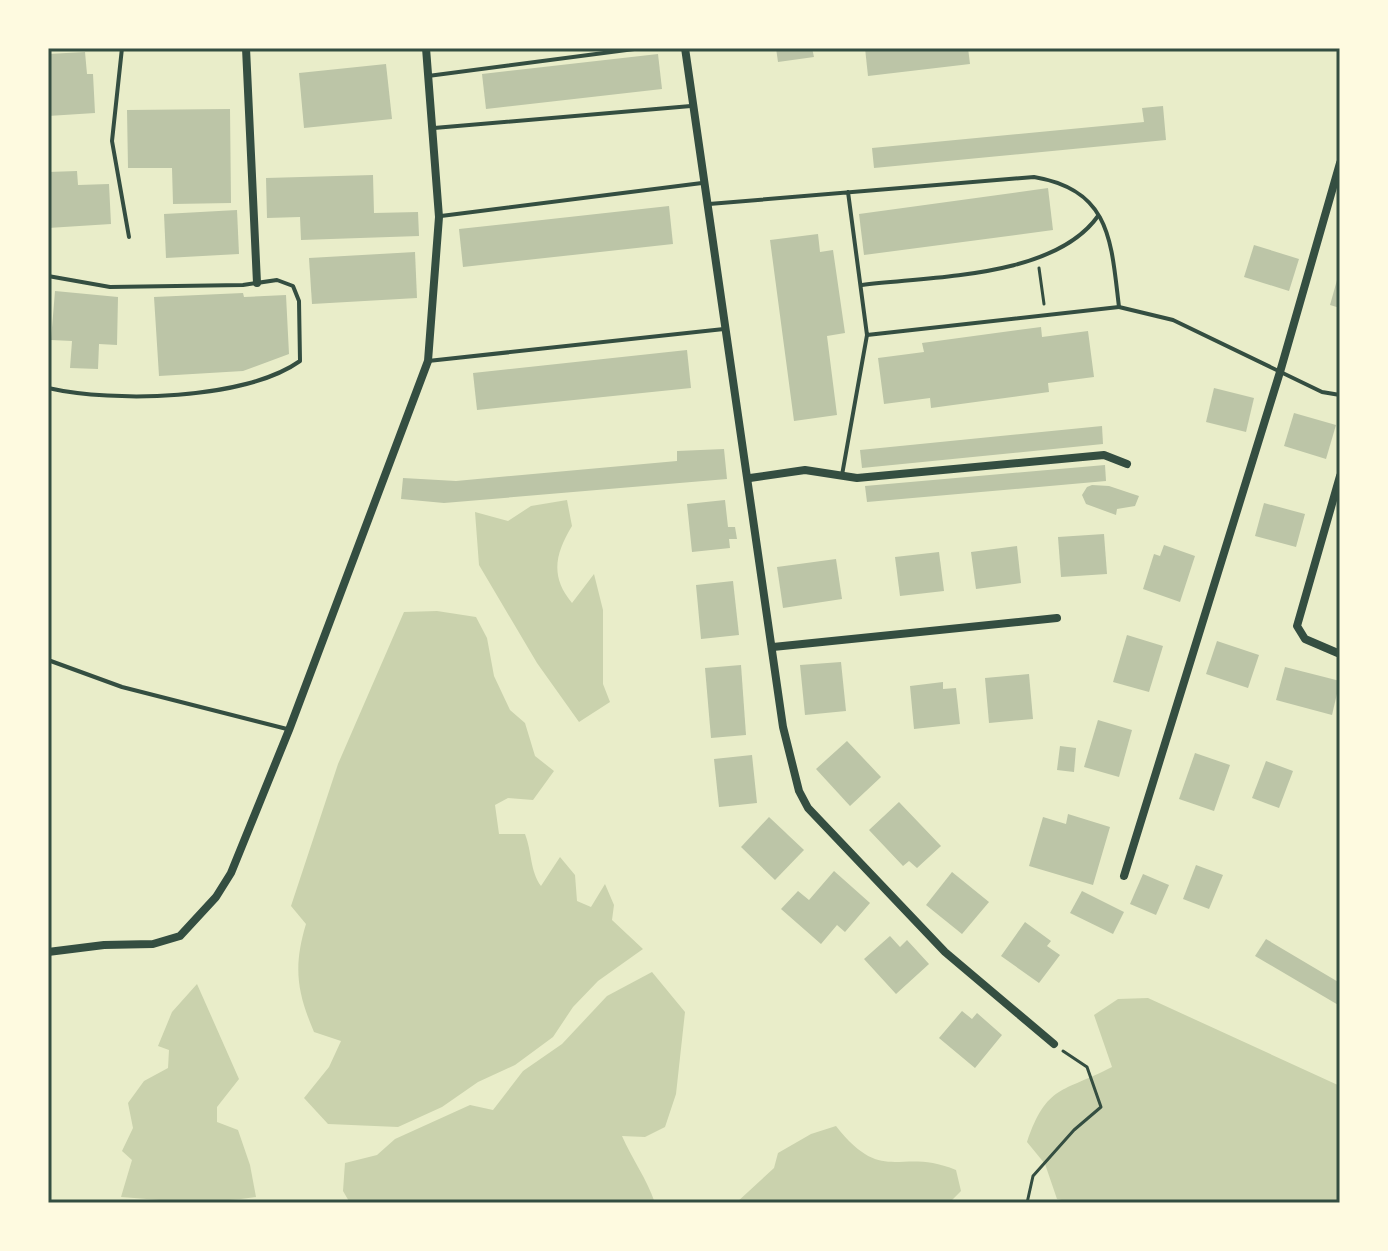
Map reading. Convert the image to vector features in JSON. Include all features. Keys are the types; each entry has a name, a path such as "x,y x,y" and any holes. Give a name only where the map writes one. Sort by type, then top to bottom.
{"street":[{"path":"246,48 257,283"},
{"path":"48,952 104,945 153,944 180,936 216,897 231,873 289,730 428,361 439,217 426,48"},
{"path":"685,48 750,478 783,727 799,791 808,808 945,952 1054,1044"},
{"path":"1124,876 1280,372 1340,163"},
{"path":"750,478 805,470 857,478 1104,455 1127,464"},
{"path":"1340,476 1297,626 1305,639 1340,654"},
{"path":"773,647 1057,618"}],"lane":[{"path":"122,48 112,141 129,237"},
{"path":"428,76 642,48"},
{"path":"434,128 693,105"},
{"path":"707,204 1034,177 1064,182 1078,191 1098,216 1113,254 1119,307"},
{"path":"439,217 704,183"},
{"path":"841,476 867,335 848,192"},
{"path":"862,285 1038,259 1072,243 1098,216"},
{"path":"48,276 110,287 277,280 293,286 299,301 300,361 280,375 235,389 112,395 48,388"},
{"path":"867,335 1119,307 1173,320 1322,392 1340,395"},
{"path":"428,361 726,329"},
{"path":"48,660 122,687 289,730"}],"path":[{"path":"1038,259 1046,316"},
{"path":"1027,1203 1033,1176 1074,1130 1101,1107 1087,1067 1054,1044"}],"green space":[{"path":"567,500 572,526 559,556 558,575 572,603 594,574 603,610 603,684 610,702 579,722 537,663 479,565 475,512 508,521 531,506"},
{"path":"437,611 476,617 487,638 494,676 510,710 525,723 535,756 554,771 533,800 508,798 495,805 499,834 525,834 541,886 560,857 575,875 577,901 591,907 605,884 614,905 612,920 643,949 598,981 573,1007 553,1037 515,1065 478,1082 442,1107 398,1127 328,1124 304,1098 329,1067 341,1041 314,1032 308,1018 298,967 306,924 291,906 338,764 404,612"},
{"path":"652,972 685,1012 676,1094 665,1127 645,1137 622,1136 655,1203 350,1203 343,1191 345,1163 377,1155 395,1139 470,1105 493,1110 523,1071 562,1044 607,996"},
{"path":"197,984 239,1079 217,1107 217,1122 238,1130 250,1165 256,1197 172,1201 121,1197 132,1160 122,1151 133,1128 128,1103 144,1081 168,1068 169,1050 158,1046 172,1012"},
{"path":"1148,998 1340,1086 1340,1203 1076,1203 1057,1199 1045,1164 1027,1142 1034,1123 1058,1092 1112,1067 1094,1015 1118,999"},
{"path":"836,1126 867,1155 880,1160 936,1164 956,1170 961,1191 949,1203 736,1203 774,1168 778,1153 811,1134"}],"building":[{"path":"776,48 812,48 814,57 778,62"},
{"path":"865,48 968,48 970,64 868,76"},
{"path":"85,52 87,74 93,74 95,113 48,116 48,54"},
{"path":"658,54 662,89 486,109 482,74"},
{"path":"386,64 392,119 304,128 299,73"},
{"path":"1163,106 1166,140 874,168 872,148 1144,122 1142,108"},
{"path":"230,109 231,203 173,204 172,168 128,168 127,110"},
{"path":"77,171 78,185 109,184 111,224 48,228 48,172"},
{"path":"373,175 374,213 418,212 419,236 301,240 300,217 267,218 266,178"},
{"path":"1048,188 1053,230 864,255 859,214"},
{"path":"669,206 673,244 463,267 459,229"},
{"path":"237,210 239,254 166,258 164,214"},
{"path":"818,234 820,252 833,250 845,333 827,336 837,415 794,421 770,240"},
{"path":"1254,245 1299,259 1289,291 1244,277"},
{"path":"415,252 417,298 312,304 309,258"},
{"path":"1340,273 1340,308 1330,305"},
{"path":"55,291 118,297 117,345 99,344 98,369 70,368 72,341 51,340"},
{"path":"243,293 244,297 286,295 289,354 243,371 159,376 154,297"},
{"path":"1041,327 1042,337 1088,331 1094,377 1048,383 1049,392 931,408 930,398 884,404 878,358 924,352 922,343"},
{"path":"687,350 691,388 477,410 473,373"},
{"path":"1214,388 1254,398 1246,432 1206,422"},
{"path":"1294,413 1336,425 1326,459 1284,446"},
{"path":"1102,426 1103,444 862,468 860,450"},
{"path":"724,449 727,479 444,503 401,499 403,478 456,481 677,461 677,451"},
{"path":"1105,465 1106,481 867,502 865,486"},
{"path":"1092,485 1109,486 1139,496 1135,506 1117,509 1116,515 1086,504 1082,495"},
{"path":"725,500 728,527 735,527 737,539 729,539 730,548 692,552 687,504"},
{"path":"1264,503 1305,514 1296,547 1255,536"},
{"path":"1104,534 1107,574 1061,577 1058,537"},
{"path":"1164,545 1195,556 1180,602 1143,589 1154,554 1160,556"},
{"path":"1017,546 1021,583 976,589 971,552"},
{"path":"939,552 944,591 900,596 895,557"},
{"path":"836,559 842,599 783,608 777,567"},
{"path":"733,581 739,635 701,639 696,585"},
{"path":"1127,635 1163,646 1149,692 1113,682"},
{"path":"1217,641 1259,655 1248,688 1206,674"},
{"path":"841,662 846,711 805,715 800,665"},
{"path":"741,665 746,735 711,738 705,668"},
{"path":"1285,667 1340,681 1332,715 1276,700"},
{"path":"1029,674 1033,719 989,723 985,678"},
{"path":"943,682 943,689 956,688 960,724 914,729 910,686"},
{"path":"1098,720 1132,730 1119,777 1084,767"},
{"path":"847,741 881,777 850,806 816,769"},
{"path":"1060,746 1076,748 1074,772 1057,770"},
{"path":"1195,753 1230,765 1214,811 1179,799"},
{"path":"752,755 757,803 719,807 714,759"},
{"path":"1266,761 1293,771 1279,808 1252,798"},
{"path":"899,802 941,846 917,868 909,861 903,866 869,830"},
{"path":"1068,814 1110,827 1093,885 1029,866 1043,817 1066,824"},
{"path":"769,817 804,850 775,880 741,847"},
{"path":"1196,865 1223,875 1209,909 1183,899"},
{"path":"834,871 870,903 845,932 837,925 821,944 781,909 798,891 809,900"},
{"path":"952,872 989,902 962,934 926,905"},
{"path":"1143,874 1169,885 1156,915 1130,904"},
{"path":"1082,891 1124,912 1113,934 1070,913"},
{"path":"1025,922 1051,941 1047,946 1060,955 1039,983 1001,956"},
{"path":"890,936 900,947 907,940 929,964 896,994 864,959"},
{"path":"1266,939 1340,983 1340,1006 1255,956"},
{"path":"962,1011 972,1019 977,1013 1002,1035 975,1068 939,1038"}]}
